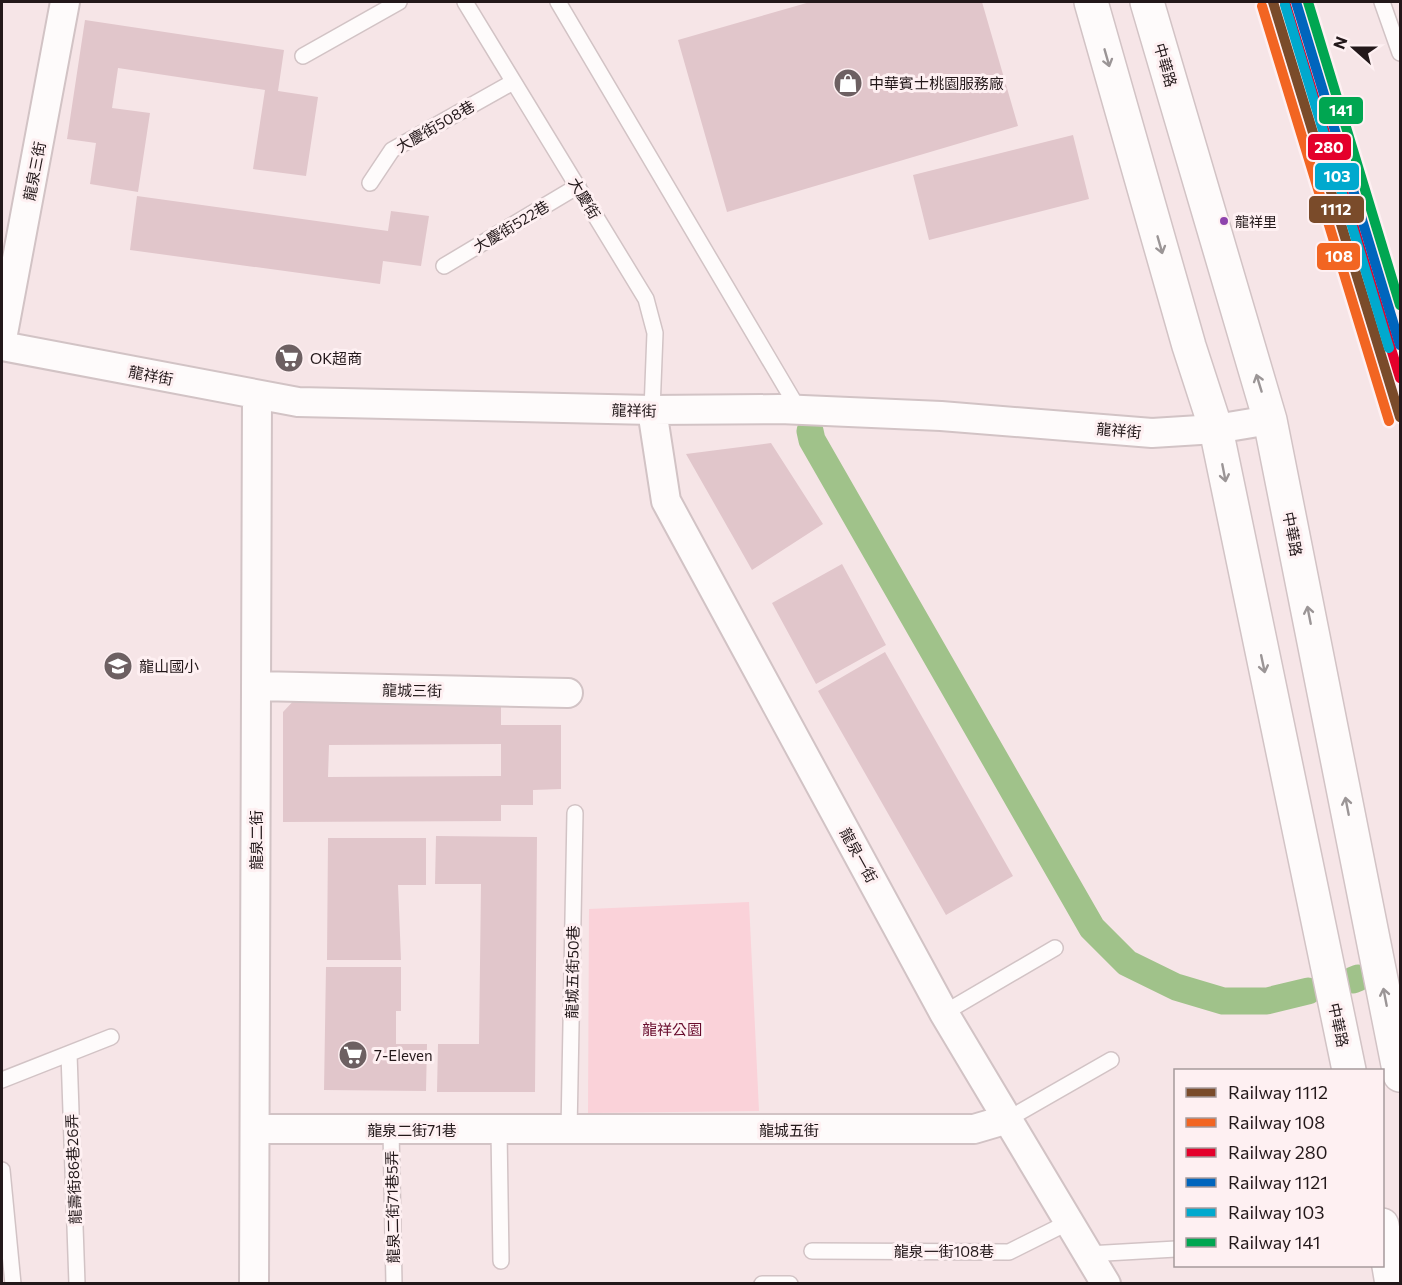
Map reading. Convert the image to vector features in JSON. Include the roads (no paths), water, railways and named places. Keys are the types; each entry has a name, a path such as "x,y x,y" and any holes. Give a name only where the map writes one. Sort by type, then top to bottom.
{"main road":[{"name":"中華路","path":"1091,2 1189,346 1216,429 1349,1069"},
{"name":"中華路","path":"1147,2 1270,420 1401,1075"},
{"path":"1384,1232 1392,1284"}],"street":[{"name":"龍泉三街","path":"2,339 65,2"},
{"name":"龍祥街","path":"2,346 298,402 652,410 799,410 941,416 1152,433 1216,429 1270,420"},
{"name":"龍泉二街","path":"254,1284 257,396"},
{"name":"龍泉一街","path":"652,410 666,501 944,1012 1106,1284"},
{"name":"龍城三街","path":"256,686 568,693"},
{"name":"龍城五街","path":"569,1131 974,1129 1008,1119"},
{"name":"龍泉二街71巷","path":"255,1129 569,1131"}],"lane":[{"path":"303,56 399,2"},
{"name":"大慶街","path":"465,2 646,299 655,333 652,410"},
{"path":"558,2 799,410"},
{"path":"1382,2 1401,53"},
{"name":"大慶街508巷","path":"370,183 392,150 513,82"},
{"name":"大慶街522巷","path":"444,266 578,186"},
{"name":"龍城五街50巷","path":"569,1131 575,813"},
{"path":"944,1012 1055,948"},
{"path":"2,1080 111,1037"},
{"name":"龍壽街86巷26弄","path":"69,1054 77,1284"},
{"path":"1008,1119 1111,1060"},
{"name":"龍泉二街71巷5弄","path":"391,1130 394,1284"},
{"path":"499,1131 501,1261"},
{"path":"2,1170 13,1284"},
{"name":"龍泉一街108巷","path":"812,1251 1009,1252 1069,1222"},
{"path":"1088,1254 1174,1250"},
{"path":"762,1284 790,1283"}],"waterway":[{"path":"810,431 812,440 1092,928 1127,963 1176,987 1223,1001 1267,1001 1308,991"},
{"path":"1353,980 1358,978"}],"rail line":[{"name":"1112","path":"1273,2 1400,417"},
{"name":"280","path":"1285,2 1400,378"},
{"name":"1121","path":"1296,2 1400,345"},
{"name":"141","path":"1308,2 1400,305"},
{"name":"103","path":"1285,5 1389,348"},
{"name":"108","path":"1262,6 1389,421"}],"place":[{"name":"中華賓士桃園服務廠","path":"848,83"},
{"name":"龍祥里","path":"1224,221"},
{"name":"OK超商","path":"289,358"},
{"name":"龍山國小","path":"118,666"},
{"name":"7-Eleven","path":"353,1055"}],"park label":[{"name":"龍祥公園","path":"672,1029"}]}
